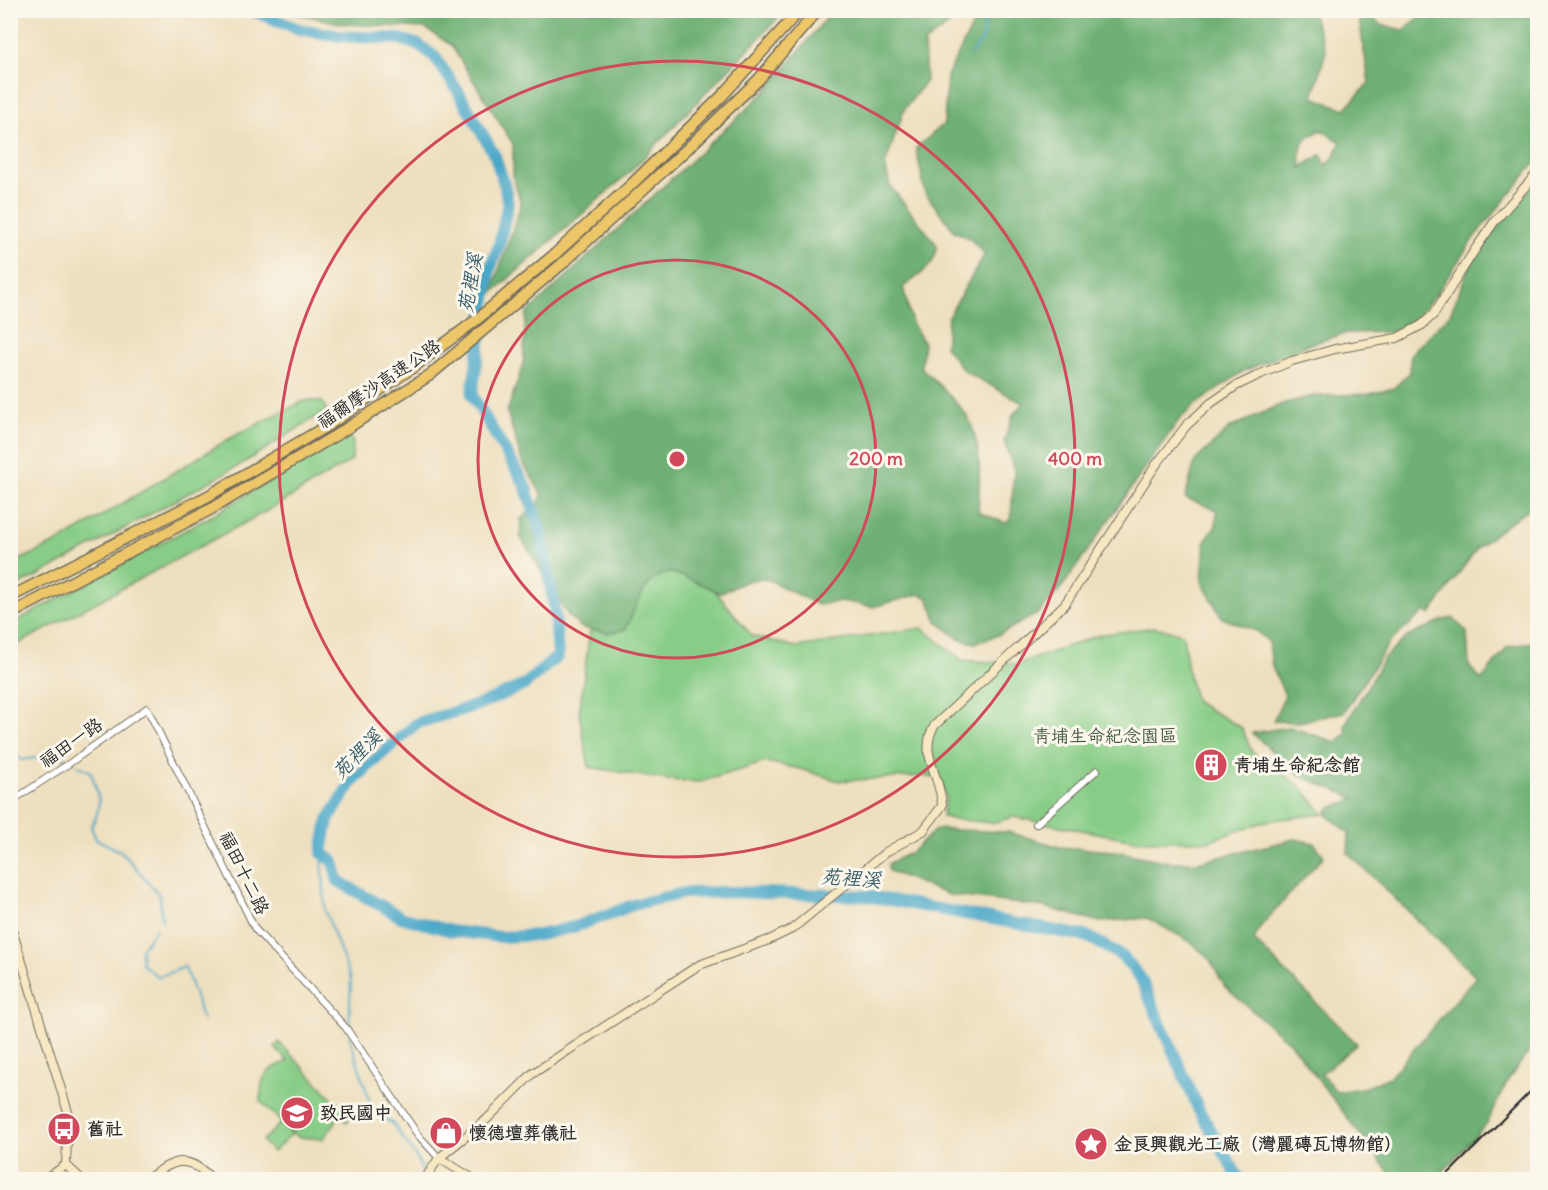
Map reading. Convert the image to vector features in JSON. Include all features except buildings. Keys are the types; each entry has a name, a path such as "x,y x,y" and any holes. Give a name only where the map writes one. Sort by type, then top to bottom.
{"highway":[{"name":"福爾摩沙高速公路","path":"10,597 208,496 330,424 412,368 475,321 555,254 632,184 723,95 800,10"},
{"name":"福爾摩沙高速公路","path":"10,615 213,508 338,434 430,375 563,263 686,150 759,79 818,10"}],"main road":[{"path":"424,1179 439,1158 486,1120 532,1074 699,965 769,940 792,929 886,852 923,831 942,806 942,798 928,755 927,740 934,725 1065,604 1155,465 1186,426 1236,386 1261,374 1292,361 1335,349 1397,339 1422,325 1433,315 1495,221 1538,172"},
{"path":"10,923 68,1112 66,1165"},
{"path":"439,1158 474,1179"},
{"path":"146,1179 169,1164 181,1160 202,1168 213,1179"},
{"path":"44,1179 66,1165"},
{"path":"66,1165 82,1179"}],"street":[{"name":"福田一路","path":"10,802 68,765 147,708"},
{"name":"福田十二路","path":"147,708 255,929 352,1036 418,1135 439,1158"},
{"path":"1036,824 1097,770"}],"green space":[{"path":"285,11 785,11 630,172 491,294 521,204 513,176 513,144 451,45 425,28 344,24"},
{"path":"832,11 959,11 958,18 924,43 926,81 904,110 885,165 890,186 937,245 930,265 903,287 912,323 924,343 921,367 954,400 970,423 979,461 978,512 1006,523 1011,518 1014,470 1004,441 1013,415 1023,403 964,371 945,346 948,317 985,254 969,238 954,231 925,193 916,148 944,124 947,76 980,11 1311,11 1326,51 1313,97 1345,109 1369,83 1358,11 1365,11 1381,25 1404,30 1427,11 1537,11 1537,161 1475,236 1437,293 1412,322 1391,332 1347,333 1307,345 1244,371 1195,405 1178,421 1060,590 1039,613 998,635 975,643 960,640 937,621 928,598 920,594 873,607 842,601 818,605 767,579 750,580 720,593 671,573 654,579 648,586 637,603 626,629 610,633 582,628 569,617 520,536 521,519 538,505 542,495 522,461 507,412 523,365 526,314 766,91","holes":["1321,130 1341,142 1334,157 1326,165 1321,155 1301,167 1301,148 1305,140 1314,134"]},
{"path":"1537,180 1537,506 1518,516 1477,548 1430,615 1425,611 1389,643 1344,712 1299,722 1273,721 1285,695 1272,667 1269,642 1256,631 1222,618 1202,582 1205,541 1216,525 1217,510 1185,498 1195,461 1230,428 1282,404 1313,396 1369,394 1394,388 1409,373 1411,354 1450,314 1476,251"},
{"path":"309,400 322,402 327,410 240,465 11,589 11,564 60,541 234,436"},
{"path":"348,433 353,443 352,460 274,507 11,648 11,624 213,515"},
{"name":"青埔生命紀念園區","path":"612,560 698,570 752,636 796,647 922,628 962,660 1018,664 1099,635 1155,627 1183,634 1189,677 1196,702 1242,728 1252,752 1299,785 1324,814 1266,821 1209,841 1139,841 1013,817 993,823 951,819 942,816 946,799 941,779 923,776 839,781 766,762 700,782 669,780 589,767 579,714 594,599"},
{"path":"1453,618 1467,632 1469,666 1481,680 1508,647 1537,641 1538,1019 1536,1042 1508,1080 1487,1123 1436,1179 1394,1179 1291,1044 1225,987 1209,958 1189,941 1147,918 1100,922 1044,907 949,895 889,871 888,864 912,852 936,829 1008,832 1060,847 1114,851 1169,862 1198,862 1295,839 1314,843 1324,856 1261,926 1254,940 1357,1044 1321,1074 1337,1092 1366,1087 1390,1077 1476,977 1348,853 1349,833 1326,814 1329,809 1355,798 1300,776 1252,733 1290,727 1336,742 1347,733 1345,725 1384,658 1407,637 1443,620"},
{"path":"279,1042 350,1117 347,1122 337,1113 336,1122 323,1139 297,1137 261,1102 263,1080 266,1075 288,1061 275,1048"},
{"path":"281,1123 292,1134 273,1152 262,1141"}],"waterway":[{"name":"苑裡溪","path":"250,10 299,29 340,36 400,39 419,45 435,57 459,93 495,156 508,204 499,245 490,269 472,395 525,485 541,532 555,613 558,656 524,685 481,704 417,723 351,784 328,820 322,853 333,861 338,881 401,917 451,931 501,937 539,935 577,926 636,904 684,893 728,892 868,896 1089,937 1122,956 1140,977 1199,1110 1240,1180"},
{"path":"971,54 982,40 985,18 990,10"},
{"path":"10,722 16,754 21,760 58,755 66,759"},
{"path":"77,765 91,772 98,794 99,806 91,827 96,839 122,852 160,896 162,921"},
{"path":"322,853 325,910 351,980 349,1030"},
{"path":"156,929 141,949 142,964 158,977 185,967 203,1020"},
{"path":"349,1035 372,1109 393,1124 416,1157 424,1174"}],"railway":[{"path":"1442,1180 1538,1084"}],"place":[{"name":"青埔生命紀念館","path":"1211,765"},
{"name":"致民國中","path":"297,1113"},
{"name":"舊社","path":"64,1129"},
{"name":"懷德壇葬儀社","path":"446,1133"},
{"name":"金良興觀光工廠（灣麗磚瓦博物館）","path":"1091,1144"}]}
